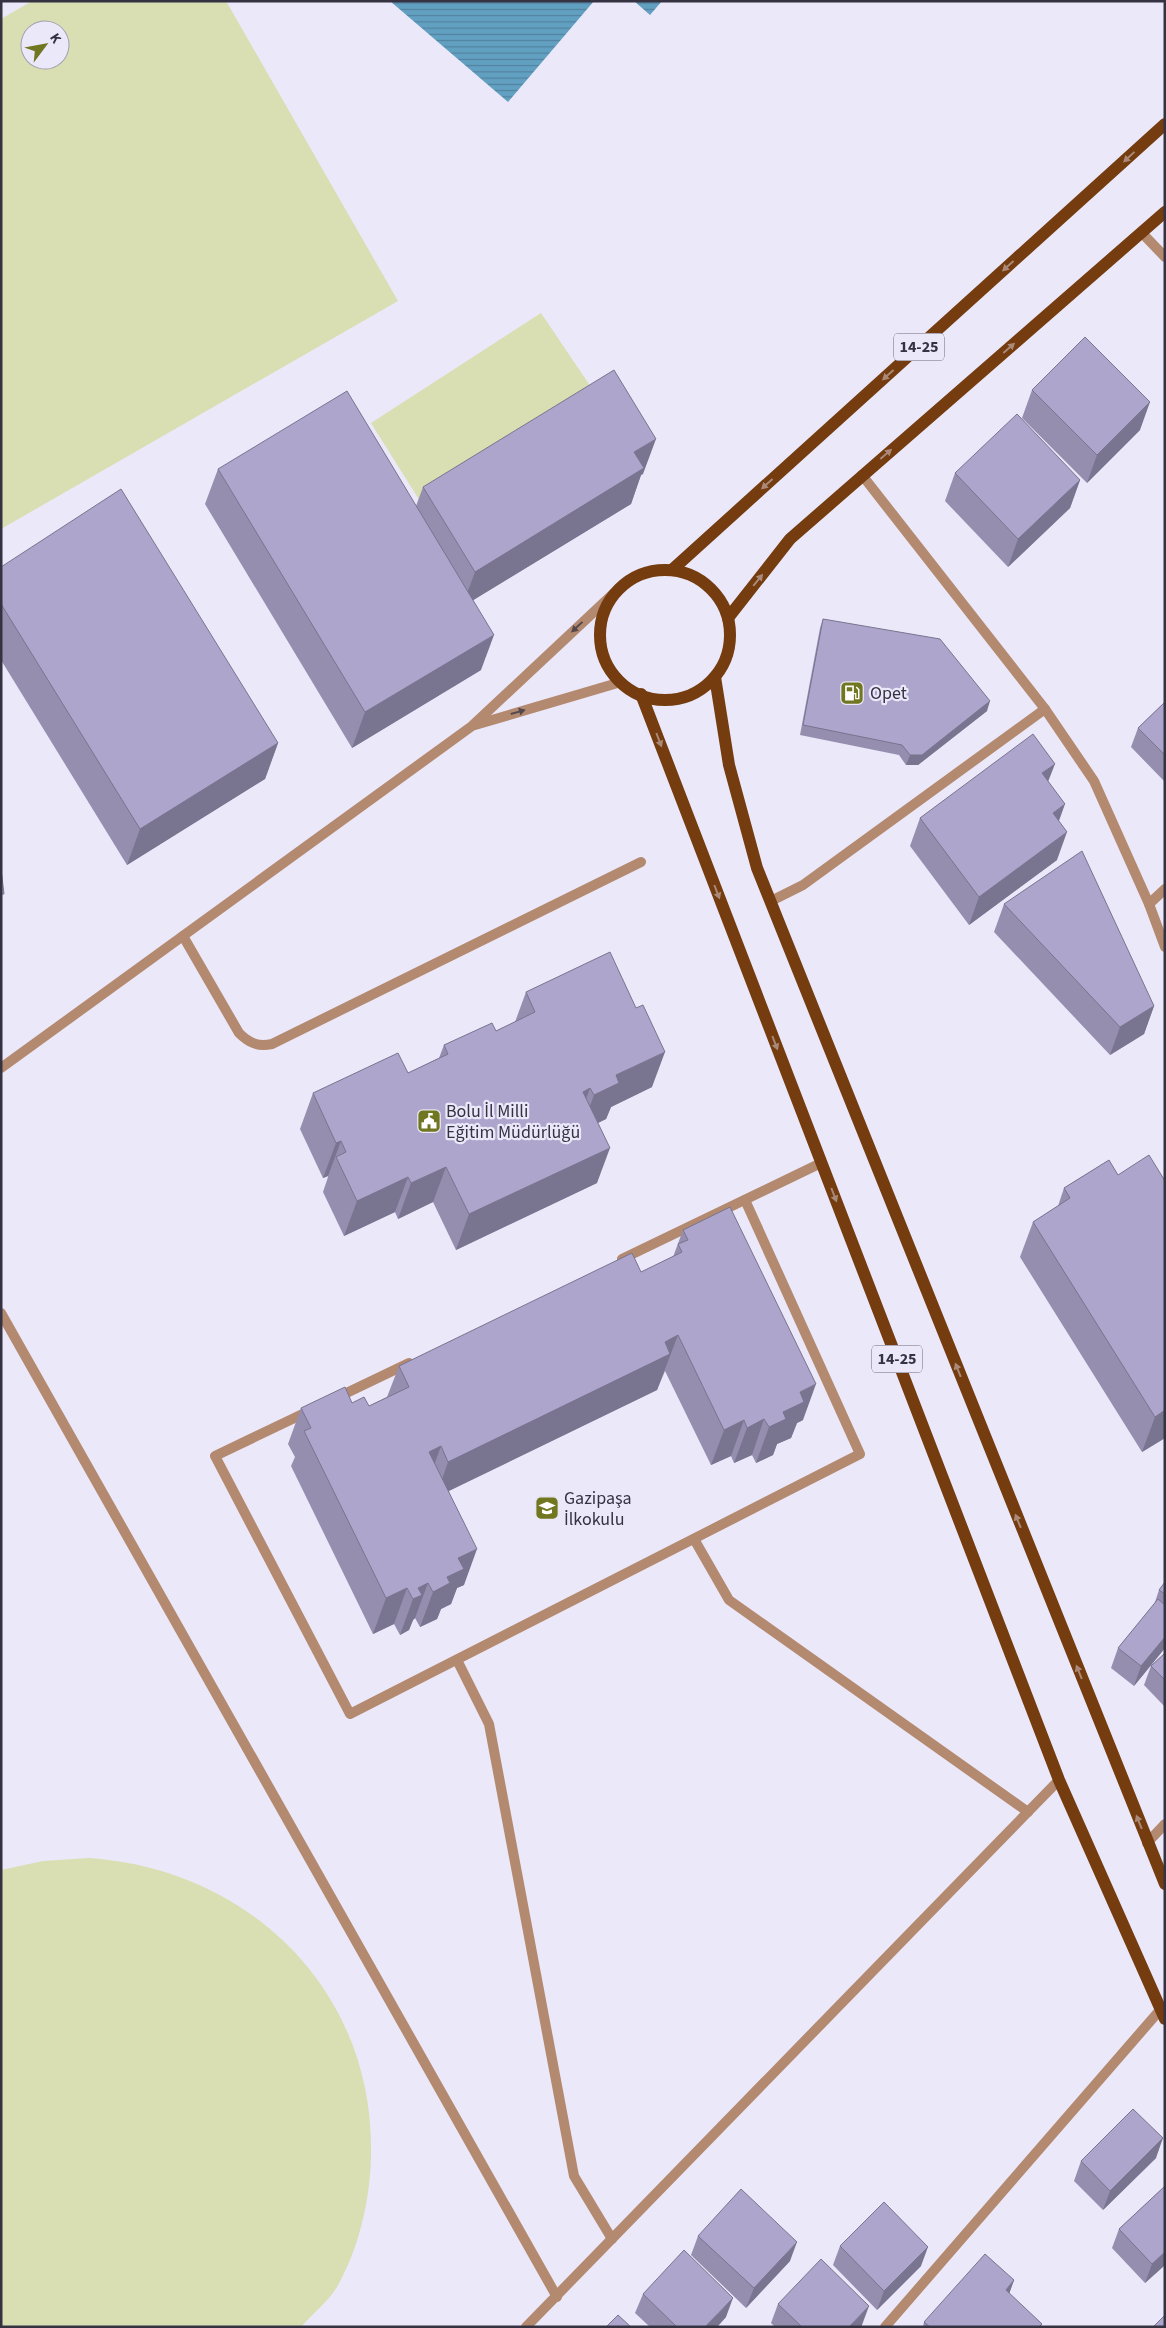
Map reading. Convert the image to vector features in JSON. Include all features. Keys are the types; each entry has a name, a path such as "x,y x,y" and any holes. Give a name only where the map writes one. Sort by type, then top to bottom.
{"main road":[{"name":"14-25","path":"672,569 1165,124"},
{"path":"728,618 790,539 1165,212"},
{"path":"672,569 694,576 712,589 725,608 730,629 728,652 715,678 702,689 672,700 651,698 630,690 614,676 603,656 600,635 603,614 613,594 630,579 650,571 672,569"},
{"name":"14-25","path":"715,678 729,765 757,868 1165,1884"},
{"name":"14-25","path":"642,694 1059,1780 1163,2015"}],"street":[{"path":"1142,233 1165,257"},
{"path":"862,475 1045,709 1094,781 1149,904 1165,947"},
{"path":"1,1068 472,726 613,594"},
{"path":"472,726 621,682"},
{"path":"771,902 803,885 1045,709"},
{"path":"183,936 239,1033 255,1045 272,1044 640,862"},
{"path":"1149,904 1165,889"},
{"path":"610,1265 821,1163"},
{"path":"422,1356 215,1456 350,1714 860,1454 745,1200"},
{"path":"1,1313 556,2298"},
{"path":"694,1539 729,1600 1028,1812"},
{"path":"457,1660 489,1724 574,2176 612,2239"},
{"path":"526,2327 1059,1780"},
{"path":"1147,1843 1165,1824"},
{"path":"885,2327 1163,2015"}],"green space":[{"path":"32,1 226,1 398,301 1,529 1,19"},
{"path":"541,313 597,396 423,506 371,423"},
{"path":"89,1858 148,1867 202,1886 250,1914 292,1949 326,1992 351,2041 367,2096 371,2156 366,2207 357,2240 337,2287 301,2327 1,2327 1,1870 43,1861"}],"water":[{"path":"390,1 594,1 508,102"},
{"path":"634,1 662,1 650,15"}],"building":[{"path":"1085,337 1150,402 1097,455 1032,390"},
{"path":"614,370 656,439 634,452 644,468 475,572 423,487"},
{"path":"347,391 494,635 365,712 218,469"},
{"path":"1017,414 1080,480 1018,539 955,473"},
{"path":"121,489 278,743 140,829 1,604 1,567"},
{"path":"823,619 940,639 990,701 922,755 910,755 902,745 803,725"},
{"path":"1165,702 1165,755 1138,728"},
{"path":"1033,734 1055,764 1042,773 1065,804 1053,813 1067,832 979,897 920,818"},
{"path":"1082,851 1154,1006 1120,1027 1004,904"},
{"path":"1,869 4,894 1,894"},
{"path":"610,952 636,1008 643,1005 665,1052 616,1075 619,1083 594,1095 590,1088 583,1092 610,1148 469,1214 446,1167 411,1183 408,1177 357,1201 336,1157 346,1152 341,1141 336,1143 313,1093 398,1053 408,1073 448,1054 444,1045 492,1023 496,1031 535,1012 526,992"},
{"path":"1149,1155 1165,1181 1165,1410 1155,1417 1033,1222 1070,1198 1064,1188 1109,1160 1118,1175"},
{"path":"730,1207 816,1384 800,1392 804,1402 783,1412 786,1419 769,1427 764,1419 747,1428 744,1420 724,1430 678,1335 665,1342 670,1354 448,1462 441,1446 429,1452 477,1549 458,1558 464,1569 447,1577 450,1583 433,1592 428,1583 418,1588 422,1595 413,1599 407,1588 386,1598 304,1431 311,1428 301,1408 345,1387 352,1403 364,1397 369,1406 409,1387 399,1366 632,1253 641,1272 682,1252 678,1244 688,1240 683,1230"},
{"path":"1165,1582 1165,1594 1159,1590"},
{"path":"1158,1599 1165,1605 1165,1637 1141,1666 1118,1648"},
{"path":"1165,1653 1165,1680 1151,1666"},
{"path":"1133,2109 1163,2138 1110,2191 1081,2161"},
{"path":"1165,2186 1165,2252 1152,2264 1119,2229"},
{"path":"741,2189 797,2242 754,2288 698,2236"},
{"path":"884,2202 928,2247 884,2291 840,2246"},
{"path":"684,2250 733,2298 705,2327 677,2327 643,2294"},
{"path":"985,2254 1014,2280 1006,2290 1042,2324 1039,2327 930,2327 924,2322"},
{"path":"821,2259 869,2306 849,2327 802,2327 778,2304"},
{"path":"618,2315 631,2327 606,2327"},
{"path":"1165,2315 1165,2327 1153,2327"}],"place":[{"name":"Opet","path":"852,693"},
{"name":"Bolu İl Milli Eğitim Müdürlüğü","path":"429,1121"},
{"name":"Gazipaşa İlkokulu","path":"547,1508"}]}
